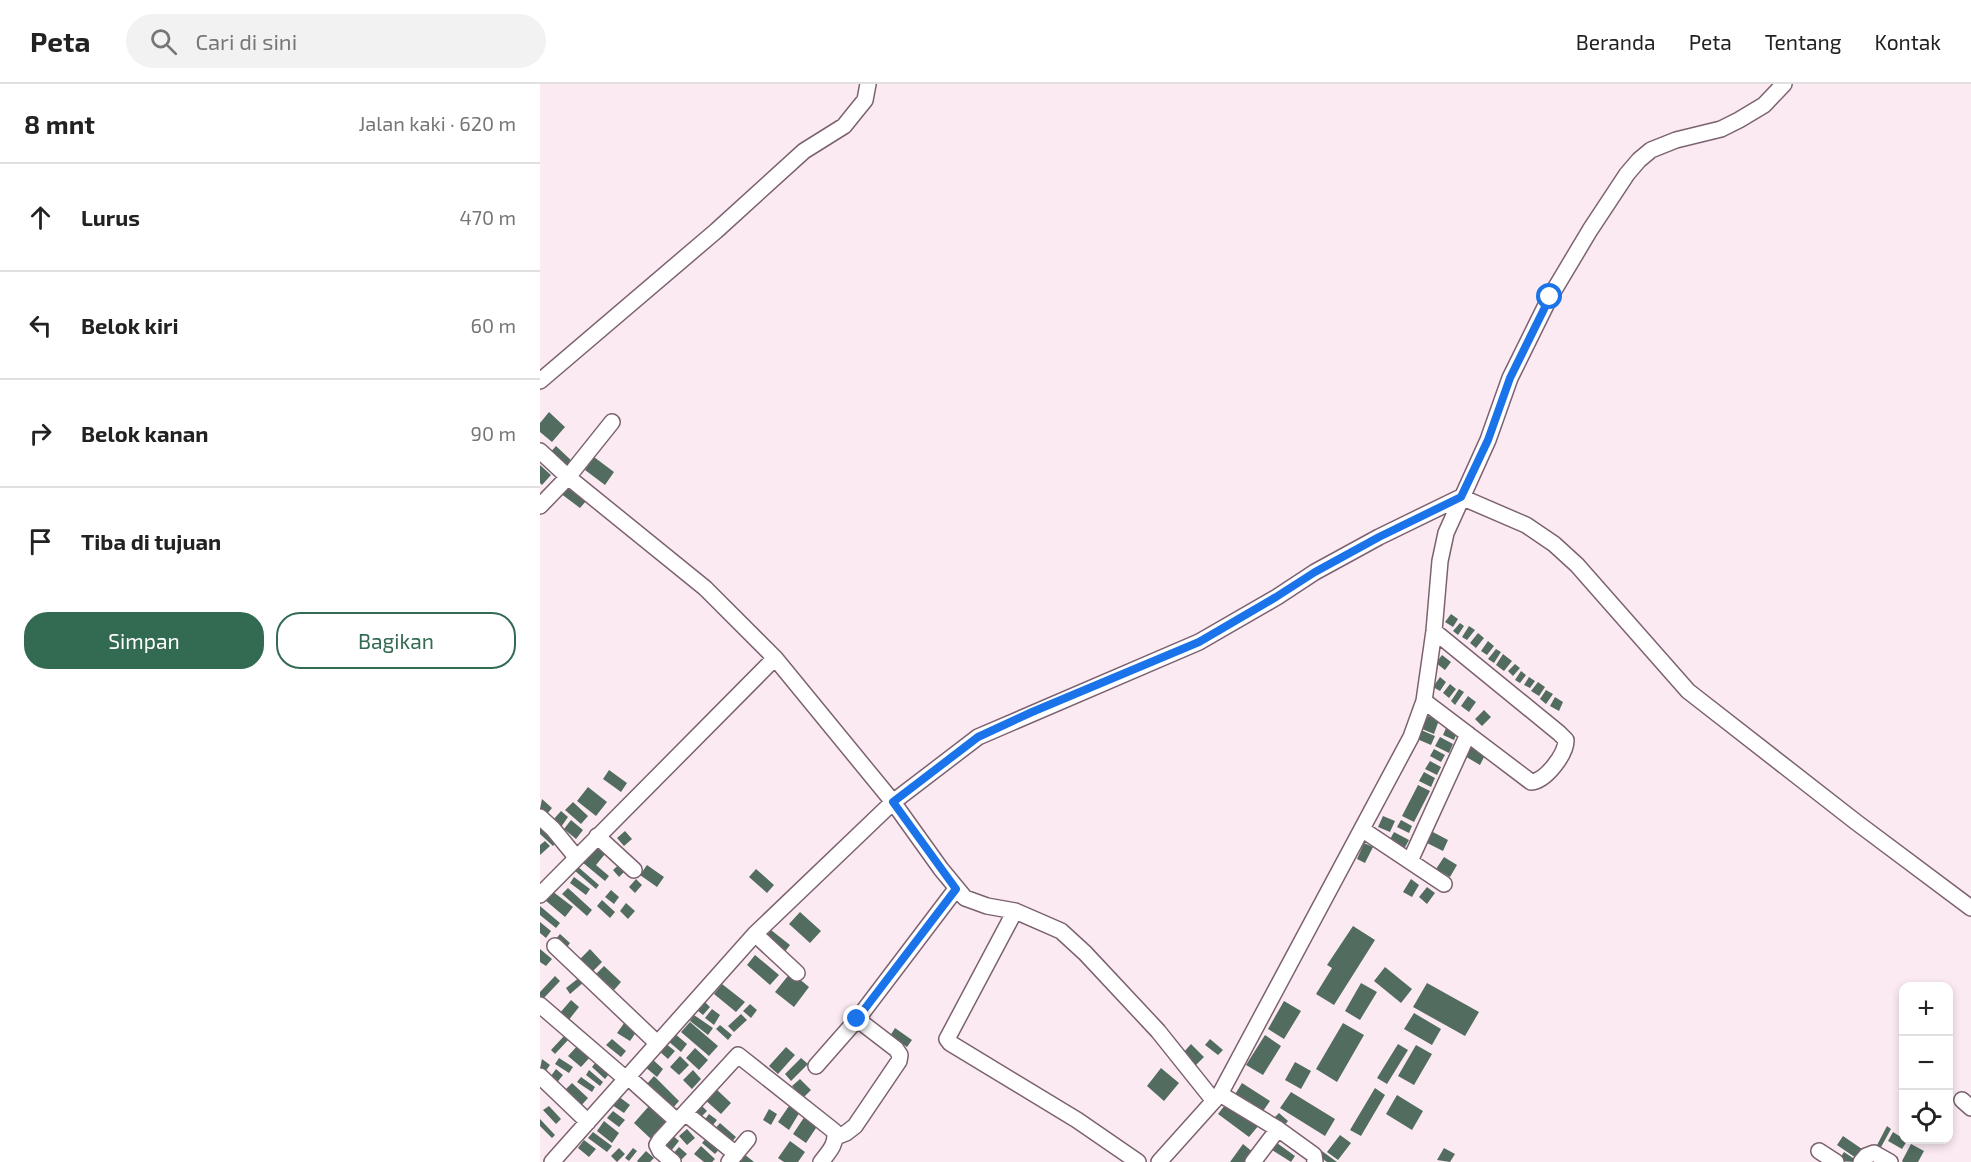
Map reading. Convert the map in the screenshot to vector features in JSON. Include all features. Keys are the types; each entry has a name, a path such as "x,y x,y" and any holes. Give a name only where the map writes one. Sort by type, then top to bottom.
{"street":[{"path":"540,381 716,231 804,151 844,126 865,100 868,84"},
{"path":"1159,1162 1217,1098 1363,830 1411,736 1424,701 1434,631 1440,561 1446,533 1488,440 1510,378 1550,297 1626,174 1639,160 1651,150 1676,140 1721,129 1764,105 1784,84"},
{"path":"540,506 568,477 612,422"},
{"path":"540,451 568,477 705,588 775,658 893,802 965,898 987,906 1015,911 1061,931 1085,953 1158,1031 1217,1098 1278,1129 1314,1155 1315,1162"},
{"path":"552,1162 755,934 893,802 978,737 1199,642 1324,567 1461,497 1526,525 1554,544 1577,565 1688,691 1802,781 1971,908"},
{"path":"1424,701 1531,782 1537,782 1544,776 1561,757 1567,745 1566,740 1559,733 1434,631"},
{"path":"540,895 775,658"},
{"path":"1410,861 1468,734"},
{"path":"540,818 553,829 576,857"},
{"path":"1363,830 1444,884"},
{"path":"597,836 634,870"},
{"path":"816,1066 857,1019 956,889"},
{"path":"1015,911 947,1039 950,1043 1077,1120 1138,1162"},
{"path":"755,934 797,973"},
{"path":"555,946 657,1043"},
{"path":"540,1005 627,1078 733,1158 748,1139"},
{"path":"836,1137 855,1126 899,1061 900,1055 896,1049 857,1019"},
{"path":"673,1162 660,1151 657,1145 738,1055 834,1131 835,1142 821,1162"},
{"path":"540,1076 588,1122"},
{"path":"1253,1162 1278,1129"},
{"path":"1819,1151 1836,1162"},
{"path":"1861,1162 1866,1156 1874,1153 1890,1162"}],"building":[{"path":"549,412 565,427 552,442 540,432 540,423"},
{"path":"556,446 574,463 566,472 548,455"},
{"path":"594,457 614,472 605,485 585,470"},
{"path":"540,465 551,475 542,485 540,483"},
{"path":"566,485 586,501 580,508 560,493"},
{"path":"1451,614 1458,619 1453,627 1445,622"},
{"path":"1460,623 1464,626 1458,635 1453,631"},
{"path":"1469,626 1475,630 1467,640 1462,637"},
{"path":"1478,633 1484,638 1476,648 1470,643"},
{"path":"1488,641 1494,646 1487,655 1481,651"},
{"path":"1496,649 1501,652 1494,663 1488,659"},
{"path":"1503,654 1512,661 1504,671 1496,665"},
{"path":"1442,655 1451,662 1445,670 1436,663"},
{"path":"1515,664 1520,668 1513,676 1508,671"},
{"path":"1521,671 1526,675 1520,683 1515,680"},
{"path":"1440,677 1446,682 1440,691 1433,687"},
{"path":"1529,677 1535,681 1530,688 1524,685"},
{"path":"1538,682 1545,687 1539,696 1531,691"},
{"path":"1450,684 1456,689 1449,698 1443,693"},
{"path":"1459,689 1464,692 1455,705 1451,701"},
{"path":"1546,690 1553,694 1546,704 1540,699"},
{"path":"1468,696 1476,702 1469,712 1461,706"},
{"path":"1555,697 1563,702 1559,711 1550,706"},
{"path":"1484,710 1491,717 1482,726 1475,719"},
{"path":"1428,716 1439,720 1434,734 1422,729"},
{"path":"1446,728 1457,733 1454,740 1443,735"},
{"path":"1421,730 1435,736 1431,745 1417,739"},
{"path":"1440,737 1453,744 1449,753 1435,746"},
{"path":"1468,746 1485,755 1480,765 1463,755"},
{"path":"1434,749 1445,755 1441,762 1430,756"},
{"path":"1430,761 1441,767 1437,775 1425,769"},
{"path":"609,770 627,783 621,792 603,779"},
{"path":"1424,772 1435,778 1431,787 1419,781"},
{"path":"1418,785 1430,791 1414,822 1402,816"},
{"path":"588,787 607,802 596,816 577,801"},
{"path":"542,799 552,808 547,814 540,809"},
{"path":"573,802 588,816 581,824 565,810"},
{"path":"561,811 568,817 561,827 553,820"},
{"path":"1383,816 1395,821 1390,832 1378,827"},
{"path":"571,820 583,830 576,839 564,829"},
{"path":"1401,820 1412,826 1409,833 1397,827"},
{"path":"540,824 558,840 553,846 540,834"},
{"path":"625,831 632,839 624,846 617,838"},
{"path":"1431,831 1448,840 1443,851 1425,842"},
{"path":"1394,832 1409,840 1404,849 1389,841"},
{"path":"545,841 550,846 540,855 540,845"},
{"path":"602,842 610,848 596,865 609,876 605,881 582,862"},
{"path":"1364,843 1373,847 1365,863 1357,859"},
{"path":"1444,857 1457,865 1450,877 1436,869"},
{"path":"623,861 629,867 619,877 613,870"},
{"path":"647,865 664,877 657,887 640,875"},
{"path":"577,866 599,885 596,889 574,870"},
{"path":"756,869 774,885 767,893 749,877"},
{"path":"574,877 590,889 586,895 570,883"},
{"path":"636,879 642,885 635,893 629,887"},
{"path":"1411,879 1419,885 1412,897 1403,892"},
{"path":"1427,887 1435,893 1427,904 1419,897"},
{"path":"568,888 592,910 587,916 562,894"},
{"path":"611,890 619,897 614,904 605,897"},
{"path":"552,891 573,907 565,917 545,900"},
{"path":"602,900 615,912 610,918 597,906"},
{"path":"626,903 635,911 628,919 620,911"},
{"path":"540,906 560,923 556,928 540,915"},
{"path":"800,912 821,931 810,943 789,924"},
{"path":"540,922 551,931 546,938 540,933"},
{"path":"1353,926 1375,940 1334,1005 1316,994 1332,968 1327,965"},
{"path":"771,930 790,945 784,953 765,938"},
{"path":"560,934 570,943 565,950 554,941"},
{"path":"540,949 552,959 546,966 540,962"},
{"path":"590,949 602,962 592,972 580,959"},
{"path":"755,955 779,975 770,985 747,965"},
{"path":"604,966 621,982 614,990 596,974"},
{"path":"1385,967 1412,989 1401,1003 1374,981"},
{"path":"791,972 809,987 794,1007 775,992"},
{"path":"555,976 560,981 543,999 540,992"},
{"path":"580,977 584,982 570,994 566,988"},
{"path":"1361,983 1377,992 1360,1020 1345,1011"},
{"path":"1427,983 1479,1012 1465,1036 1413,1007"},
{"path":"722,984 745,1002 736,1012 714,994"},
{"path":"571,1000 579,1007 568,1021 559,1014"},
{"path":"1284,1001 1301,1011 1284,1039 1268,1029"},
{"path":"705,1002 710,1007 703,1015 697,1010"},
{"path":"750,1004 757,1010 751,1018 743,1011"},
{"path":"712,1009 720,1015 714,1025 705,1018"},
{"path":"1414,1013 1441,1029 1432,1045 1404,1029"},
{"path":"741,1014 747,1020 734,1032 728,1026"},
{"path":"694,1015 713,1028 708,1035 690,1021"},
{"path":"627,1019 639,1028 630,1041 617,1033"},
{"path":"690,1022 718,1046 709,1056 681,1032"},
{"path":"1343,1023 1364,1035 1337,1082 1316,1069"},
{"path":"720,1025 732,1035 728,1040 716,1029"},
{"path":"895,1028 912,1040 907,1047 890,1036"},
{"path":"674,1033 687,1044 681,1052 668,1041"},
{"path":"565,1035 569,1039 555,1054 551,1050"},
{"path":"1265,1035 1281,1046 1263,1075 1246,1065"},
{"path":"612,1039 626,1051 621,1057 606,1045"},
{"path":"1210,1039 1223,1050 1218,1055 1205,1045"},
{"path":"665,1043 675,1051 668,1059 659,1051"},
{"path":"579,1044 592,1055 581,1067 568,1056"},
{"path":"1191,1044 1204,1057 1196,1065 1183,1053"},
{"path":"1398,1044 1408,1050 1387,1084 1377,1078"},
{"path":"1416,1045 1432,1054 1414,1085 1398,1076"},
{"path":"786,1047 795,1055 778,1074 769,1066"},
{"path":"695,1048 708,1060 699,1070 686,1058"},
{"path":"680,1056 689,1065 679,1075 670,1067"},
{"path":"600,1057 613,1069 605,1079 592,1067"},
{"path":"559,1058 573,1067 569,1073 555,1064"},
{"path":"651,1058 663,1069 657,1077 644,1066"},
{"path":"801,1058 808,1064 791,1081 785,1074"},
{"path":"542,1059 550,1065 545,1072 540,1069"},
{"path":"1295,1062 1311,1071 1301,1089 1285,1080"},
{"path":"1161,1068 1179,1083 1164,1101 1147,1086"},
{"path":"556,1069 563,1075 555,1085 548,1080"},
{"path":"589,1070 603,1082 600,1086 586,1075"},
{"path":"693,1070 701,1079 692,1089 683,1080"},
{"path":"654,1076 679,1101 672,1109 646,1085"},
{"path":"581,1077 595,1087 592,1092 577,1082"},
{"path":"800,1079 811,1090 803,1098 792,1086"},
{"path":"572,1083 588,1098 579,1108 562,1093"},
{"path":"1242,1083 1270,1101 1261,1114 1234,1096"},
{"path":"715,1088 731,1103 721,1114 704,1099"},
{"path":"1375,1088 1385,1095 1361,1136 1350,1130"},
{"path":"1291,1092 1335,1119 1325,1136 1280,1108"},
{"path":"1397,1095 1423,1111 1412,1130 1386,1114"},
{"path":"618,1096 630,1105 624,1113 612,1105"},
{"path":"1228,1101 1259,1125 1249,1137 1218,1114"},
{"path":"699,1103 707,1111 697,1121 689,1114"},
{"path":"791,1103 801,1110 789,1130 778,1122"},
{"path":"549,1106 561,1119 556,1124 543,1110"},
{"path":"649,1106 666,1122 651,1139 634,1123"},
{"path":"769,1109 777,1114 771,1125 763,1120"},
{"path":"613,1111 625,1120 619,1127 607,1118"},
{"path":"1279,1113 1288,1121 1283,1127 1273,1119"},
{"path":"709,1114 717,1120 708,1131 701,1125"},
{"path":"805,1116 818,1125 806,1143 793,1134"},
{"path":"540,1119 555,1135 552,1138 540,1126"},
{"path":"604,1121 619,1133 612,1143 597,1131"},
{"path":"720,1123 736,1137 729,1145 713,1131"},
{"path":"1887,1126 1891,1129 1880,1149 1876,1147"},
{"path":"687,1129 695,1138 687,1145 679,1136"},
{"path":"1293,1130 1337,1162 1327,1162 1289,1135"},
{"path":"593,1132 612,1146 607,1152 588,1138"},
{"path":"1893,1132 1899,1136 1899,1144 1905,1144 1902,1149 1888,1141"},
{"path":"670,1133 679,1141 671,1151 661,1143"},
{"path":"709,1135 722,1146 715,1154 702,1143"},
{"path":"1340,1135 1351,1143 1338,1160 1327,1152"},
{"path":"1843,1136 1862,1149 1856,1158 1837,1145"},
{"path":"584,1140 596,1149 589,1157 578,1148"},
{"path":"790,1141 805,1152 798,1162 784,1162 778,1158"},
{"path":"1277,1143 1295,1156 1291,1162 1272,1150"},
{"path":"1243,1144 1254,1153 1247,1162 1230,1162"},
{"path":"1911,1144 1924,1151 1918,1162 1902,1161"},
{"path":"701,1146 715,1159 712,1162 704,1162 694,1154"},
{"path":"679,1147 687,1154 679,1162 672,1155"},
{"path":"619,1148 625,1154 617,1162 611,1156"},
{"path":"633,1148 637,1151 629,1161 625,1158"},
{"path":"1444,1148 1455,1154 1450,1162 1437,1160"},
{"path":"646,1151 654,1158 650,1162 638,1162 637,1161"},
{"path":"1844,1152 1856,1160 1855,1162 1838,1161"},
{"path":"744,1154 754,1162 737,1162"}],"route":[{"path":"857,1019 956,889 893,802 978,737 1199,642 1315,572 1379,537 1461,497 1488,440 1510,378 1550,297"}]}
